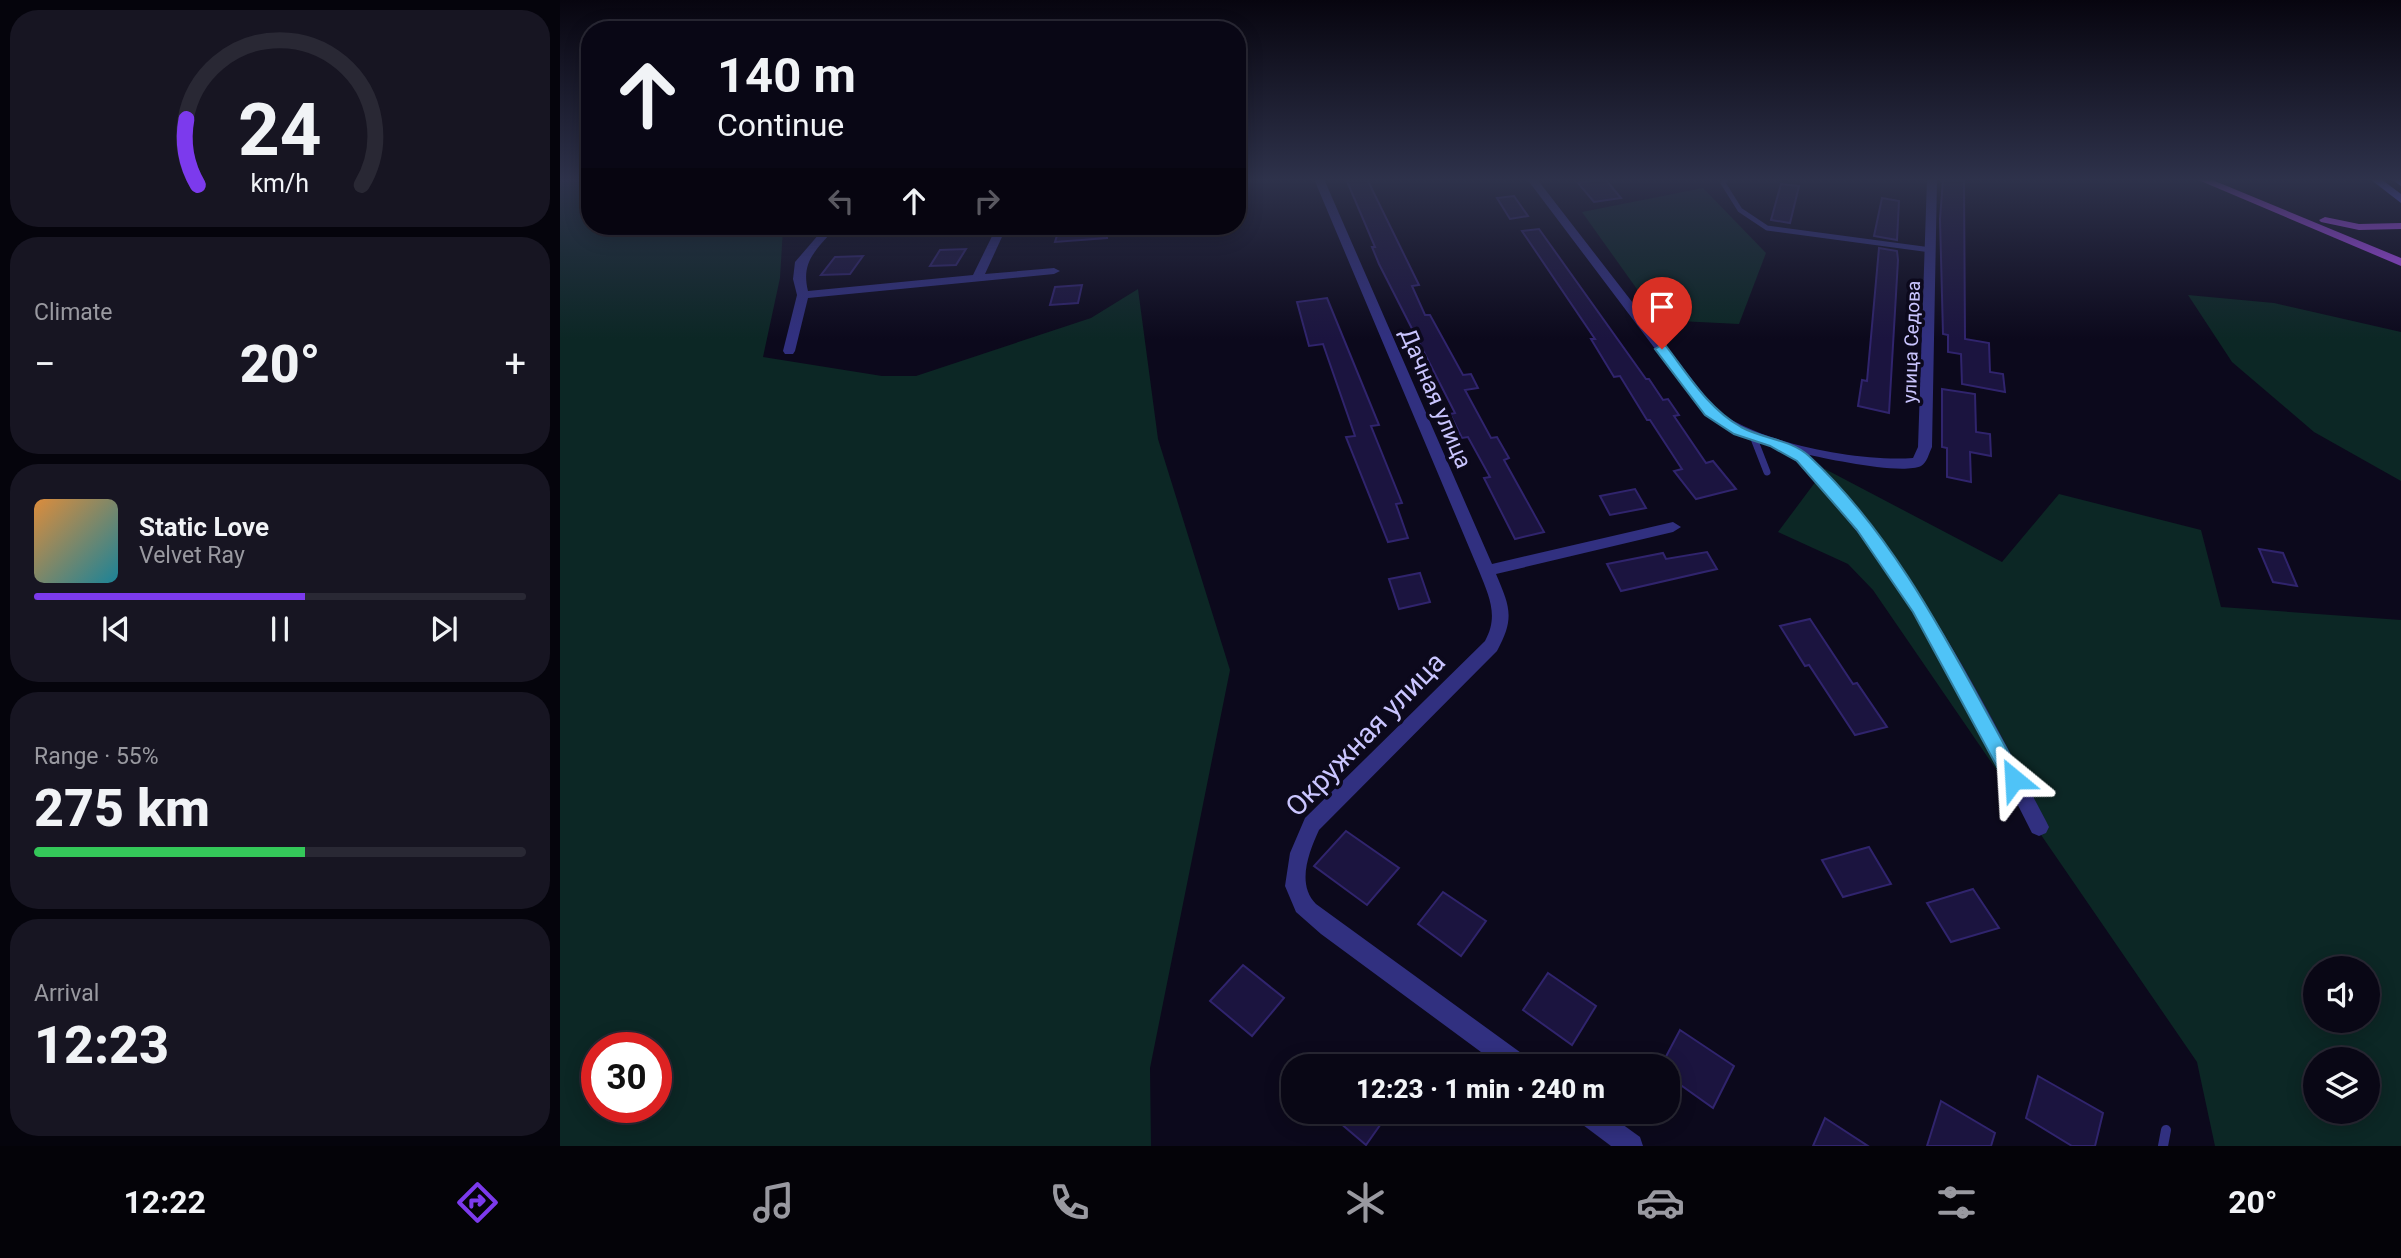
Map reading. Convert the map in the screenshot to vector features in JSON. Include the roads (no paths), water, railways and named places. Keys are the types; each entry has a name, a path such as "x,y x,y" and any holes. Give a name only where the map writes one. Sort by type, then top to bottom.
{"main road":[{"path":"2330,232 2401,262"}],"street":[{"name":"Дачная улица","path":"1342,232 1503,613 1504,624 1497,635"},
{"path":"1573,232 1710,412 1739,431 1775,443 1802,458 1863,526 1906,587 1976,707 2039,827"},
{"name":"улица Седова","path":"1775,443 1895,464 1918,462 1925,447 1931,232"},
{"path":"789,352 803,295 799,279 801,262 824,235"},
{"path":"978,277 998,235"},
{"path":"803,295 1054,271"},
{"path":"1486,571 1673,527"},
{"name":"Окружная улица","path":"1497,635 1491,646 1312,824 1299,850 1296,880 1302,904 1328,927 1503,1054"},
{"path":"1601,1124 1631,1146"}],"lane":[{"path":"1800,232 1931,250"},
{"path":"1753,436 1767,472"},
{"path":"2163,1146 2166,1130"}]}
